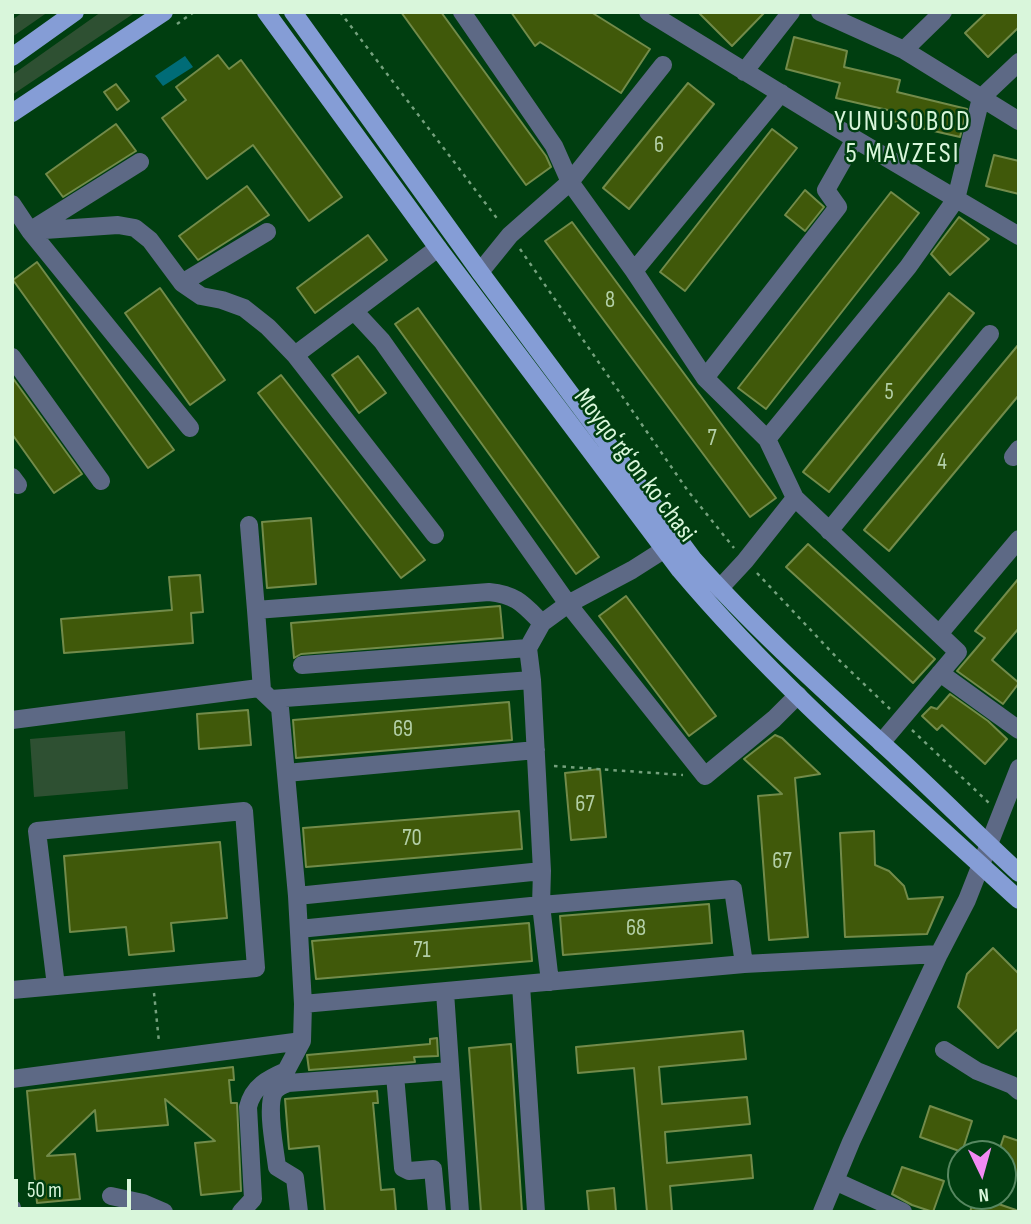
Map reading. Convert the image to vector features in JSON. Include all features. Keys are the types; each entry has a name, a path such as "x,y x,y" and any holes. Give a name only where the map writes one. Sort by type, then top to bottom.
{"main road":[{"path":"12,57 75,12"},
{"name":"Moyqoʻrgʻon koʻchasi","path":"266,12 438,248 706,602 798,695 1019,900"},
{"name":"Moyqoʻrgʻon koʻchasi","path":"293,12 669,529 719,589 798,667 1019,873"},
{"path":"12,113 170,19"}],"street":[{"path":"461,12 554,146 570,182 705,377 767,439 795,498 958,652 881,743"},
{"path":"648,12 677,19 744,72 1019,236"},
{"path":"744,72 791,12"},
{"path":"820,12 904,50 1019,121"},
{"path":"904,50 943,12"},
{"path":"767,439 908,267 956,199 981,98 1019,62"},
{"path":"480,272 510,235 570,182 663,65"},
{"path":"634,271 781,93"},
{"path":"705,377 838,207 826,190 855,139"},
{"path":"30,231 140,162"},
{"path":"12,204 30,231 190,428"},
{"path":"30,231 118,225 135,228 150,240 182,283 201,296 244,308 268,327 295,355 435,535"},
{"path":"182,283 267,232"},
{"path":"295,355 438,248"},
{"path":"355,312 382,341 568,604 705,776 774,719 798,695"},
{"path":"829,531 990,334"},
{"path":"12,357 101,481"},
{"path":"719,589 795,498"},
{"path":"249,525 267,695"},
{"path":"939,634 1019,539"},
{"path":"550,982 541,905 542,871 528,648 542,623 568,604 665,549"},
{"path":"256,610 489,592 507,594 520,602 542,623"},
{"path":"302,665 528,648"},
{"path":"940,673 1019,730"},
{"path":"267,695 532,680"},
{"path":"12,720 259,688 280,708 297,897 303,1004 302,1041 287,1077 272,1094 271,1108 277,1167 295,1178 299,1212"},
{"path":"286,773 536,758"},
{"path":"822,1212 939,954 967,900 1019,768"},
{"path":"12,990 256,968 244,811 37,831 56,986"},
{"path":"297,897 542,871"},
{"path":"299,929 733,889 744,964"},
{"path":"303,1004 744,964 939,954"},
{"path":"522,985 536,1212"},
{"path":"445,992 460,1212"},
{"path":"12,1079 302,1041"},
{"path":"944,1050 977,1071 1012,1084 1019,1091"},
{"path":"242,1212 253,1199 248,1107 251,1096 266,1080 450,1071"},
{"path":"395,1075 403,1168 409,1171 457,1168"},
{"path":"433,1169 437,1212"},
{"path":"835,1181 903,1212"},
{"path":"111,1196 143,1203 164,1212"}],"path":[{"path":"170,19 194,12"},
{"path":"340,12 510,235 688,491 745,561 839,660 1001,814"},
{"path":"536,758 705,776"},
{"path":"153,977 161,1059"}],"green space":[{"path":"23,12 48,12 12,37 12,20"},
{"path":"101,12 136,12 12,95 12,75"},
{"path":"125,731 128,789 34,797 30,739"}],"water":[{"path":"185,56 193,67 163,86 155,76"}],"building":[{"path":"401,12 441,12 546,156 551,167 526,185"},
{"path":"511,12 591,12 650,49 621,93 540,42 535,46"},
{"path":"698,12 765,12 732,46"},
{"path":"987,12 1019,12 1019,27 988,57 965,33"},
{"path":"794,37 847,51 844,67 900,80 897,92 967,109 960,137 890,121 892,111 836,98 840,83 786,69"},
{"path":"218,55 229,69 241,60 342,197 309,221 253,145 207,179 162,118 186,100 176,87"},
{"path":"688,83 714,104 629,209 603,188"},
{"path":"116,84 129,101 117,110 104,92"},
{"path":"116,124 136,151 63,197 46,174"},
{"path":"772,129 797,148 685,291 660,272"},
{"path":"994,155 1019,161 1019,194 986,186"},
{"path":"247,186 269,215 198,260 179,236"},
{"path":"805,190 824,207 805,231 785,215"},
{"path":"891,192 919,213 766,409 738,388"},
{"path":"959,217 989,239 950,275 931,254"},
{"path":"572,222 776,498 750,517 545,241"},
{"path":"368,235 387,260 315,313 297,288"},
{"path":"37,262 174,450 148,468 13,280"},
{"path":"160,288 225,380 190,405 125,313"},
{"path":"949,293 974,313 829,492 803,472"},
{"path":"418,308 599,557 576,574 395,324"},
{"path":"1019,344 1019,395 889,551 864,530"},
{"path":"358,356 386,393 359,413 332,375"},
{"path":"281,375 425,560 401,578 258,393"},
{"path":"12,377 82,474 54,493 12,434"},
{"path":"311,518 316,584 267,588 262,522"},
{"path":"808,544 935,659 913,683 786,567"},
{"path":"200,575 203,612 191,613 193,643 64,653 61,619 172,610 169,577"},
{"path":"1019,578 1019,628 992,660 1019,683 1003,704 957,671 985,638 975,631"},
{"path":"626,596 716,716 689,736 599,616"},
{"path":"500,606 503,638 301,654 294,658 291,623"},
{"path":"950,694 988,721 1007,739 985,764 942,725 937,730 922,716 931,707 937,709"},
{"path":"509,702 512,740 296,758 293,720"},
{"path":"248,710 251,745 199,749 197,714"},
{"path":"775,735 782,738 820,774 795,778 808,937 769,940 758,796 782,794 744,759"},
{"path":"600,769 606,837 571,840 565,773"},
{"path":"519,811 522,849 306,867 303,828"},
{"path":"874,831 875,865 889,871 904,886 908,899 943,897 927,934 845,937 840,833"},
{"path":"220,842 227,918 171,923 174,951 129,955 126,927 70,932 64,856"},
{"path":"709,904 712,943 563,955 560,916"},
{"path":"529,923 532,961 316,979 312,941"},
{"path":"993,948 1019,974 1019,1028 998,1048 958,1007 967,974"},
{"path":"743,1031 746,1059 659,1067 662,1104 747,1097 750,1124 665,1132 667,1163 751,1155 753,1178 670,1186 672,1212 647,1212 634,1068 578,1073 576,1047"},
{"path":"437,1038 438,1056 414,1057 415,1062 309,1070 307,1055 430,1044 430,1039"},
{"path":"511,1044 522,1212 481,1212 469,1048"},
{"path":"233,1067 234,1080 229,1080 231,1103 237,1103 241,1191 201,1195 195,1143 215,1141 165,1099 168,1125 97,1131 95,1110 47,1156 75,1154 80,1199 37,1203 27,1091"},
{"path":"377,1091 378,1103 373,1103 381,1190 394,1189 396,1212 325,1212 319,1146 289,1149 285,1099"},
{"path":"930,1106 972,1121 966,1140 947,1140 947,1147 920,1137"},
{"path":"1017,1140 1019,1141 1019,1176 1017,1175"},
{"path":"902,1167 944,1181 933,1212 892,1194"},
{"path":"614,1188 616,1212 589,1212 587,1191"},
{"path":"971,1210 1016,1210 1015,1212"}],"district":[{"name":"YUNUSOBOD 5 MAVZESI","path":"903,139"}]}
